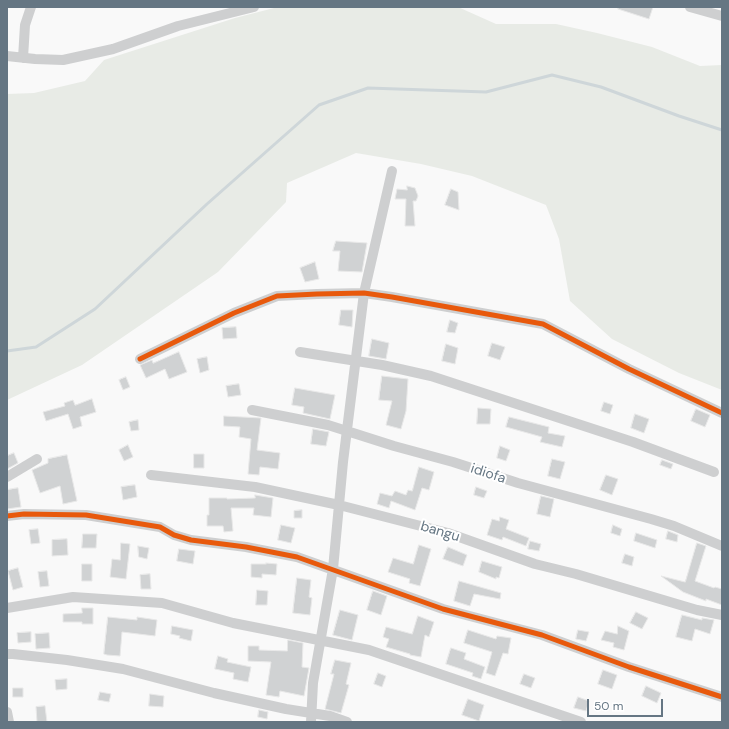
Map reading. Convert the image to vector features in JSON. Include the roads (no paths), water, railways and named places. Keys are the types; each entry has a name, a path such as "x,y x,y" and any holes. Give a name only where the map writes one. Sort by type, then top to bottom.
{"street":[{"path":"23,58 25,25 30,7"},
{"path":"7,56 63,60 113,49 178,26 254,7"},
{"path":"690,7 722,16"},
{"path":"311,718 313,683 332,569 364,293 392,171"},
{"path":"140,359 234,313 277,296 364,293 543,324 629,369 722,413"},
{"path":"300,352 356,361 431,376 634,442 714,472"},
{"name":"idiofa","path":"252,410 328,425 518,483 651,519 687,531 722,546"},
{"path":"7,477 37,459"},
{"name":"bangu","path":"151,475 255,487 339,505 448,533 535,564 576,574 722,616"},
{"path":"7,516 24,514 86,515 160,527 174,535 191,540 246,547 290,556 332,569 443,609 542,635 628,667 722,697"},
{"path":"7,608 73,597 162,603 234,623 369,650 581,722"},
{"path":"7,654 67,660 123,669 311,718 330,716 347,722"},
{"path":"7,712 9,722"}],"waterway":[{"path":"7,351 36,347 95,309 207,204 319,105 368,88 486,92 552,75 601,87 679,116 722,130"}]}
